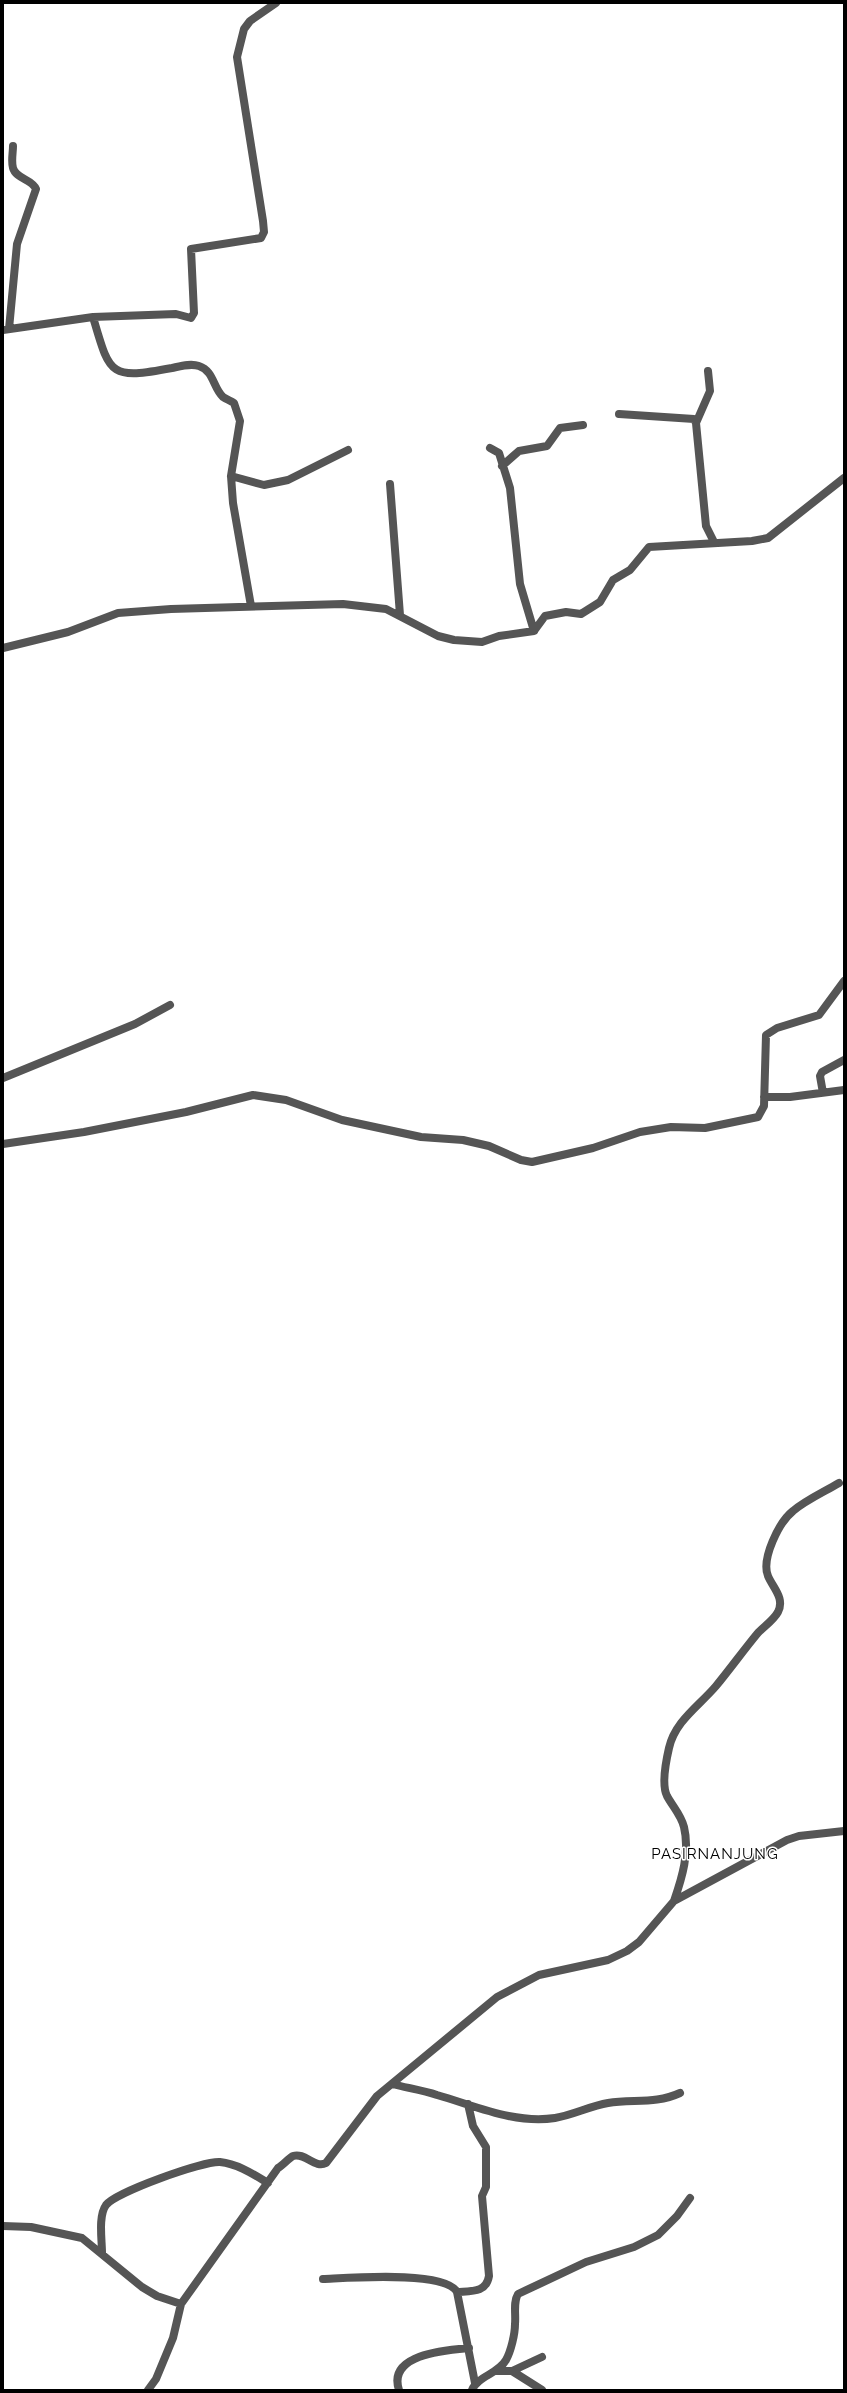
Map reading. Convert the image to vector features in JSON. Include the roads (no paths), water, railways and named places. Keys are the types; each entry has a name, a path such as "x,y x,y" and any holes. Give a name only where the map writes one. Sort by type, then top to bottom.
{"street":[{"path":"13,146 13,166 15,172 32,183 36,189 17,244 6,330 93,317 176,314 191,318 194,312 191,249 198,246 257,240 263,236 263,221 237,57 244,29 250,21 276,3"},
{"path":"93,317 105,357 114,369 133,374 194,365 209,372 223,396 234,403 240,421 232,476 233,503 251,606"},
{"path":"708,371 710,391 696,423 706,526 714,542"},
{"path":"619,414 689,417 696,423"},
{"path":"502,466 519,451 547,446 560,428 584,425"},
{"path":"490,448 499,453 510,488 520,584 534,631"},
{"path":"232,476 264,485 288,480 348,450"},
{"path":"3,648 68,632 118,613 251,606 343,604 386,609 438,636 460,641 482,642 499,636 534,631 545,616 566,612 581,614 600,602 613,580 630,570 649,547 714,542 752,541 768,538 844,478"},
{"path":"390,484 400,615"},
{"path":"3,1144 84,1132 186,1112 253,1096 286,1100 342,1120 421,1136 463,1140 489,1146 521,1160 532,1162 593,1148 640,1132 671,1127 705,1128 754,1120 762,1113 766,1035 777,1028 819,1015 844,981"},
{"path":"3,1078 135,1024 170,1006"},
{"path":"823,1093 821,1074 844,1060"},
{"path":"764,1097 790,1097 844,1090"},
{"path":"674,1901 682,1874 686,1844 681,1816 667,1796 666,1774 669,1747 685,1718 715,1687 758,1633 777,1613 779,1597 768,1576 766,1566 769,1549 782,1525 792,1511 839,1483"},
{"path":"148,2390 156,2379 173,2338 181,2304 278,2168 293,2157 303,2156 319,2164 325,2164 370,2105 392,2084 497,1997 539,1975 608,1960 627,1951 644,1937 674,1901 787,1840 798,1836 844,1831"},
{"path":"392,2084 503,2115 538,2119 556,2118 607,2103 662,2100 680,2093"},
{"path":"457,2292 482,2290 488,2284 490,2276 482,2196 486,2187 486,2146 473,2126 468,2104"},
{"path":"102,2253 103,2210 110,2201 130,2191 195,2166 214,2162 244,2169 268,2183"},
{"path":"323,2279 396,2276 426,2279 451,2285 457,2292 469,2348 473,2387 497,2371 506,2360 514,2334 516,2301 518,2294 586,2262 634,2247 658,2235 677,2216 690,2198"},
{"path":"3,2226 32,2227 77,2237 91,2244 142,2287 157,2296 181,2304"},
{"path":"400,2390 397,2379 400,2370 420,2356 443,2350 469,2348"},
{"path":"512,2372 542,2357"},
{"path":"497,2371 512,2372 542,2390"}],"district":[{"name":"PASIRNANJUNG","path":"715,1854"}]}
